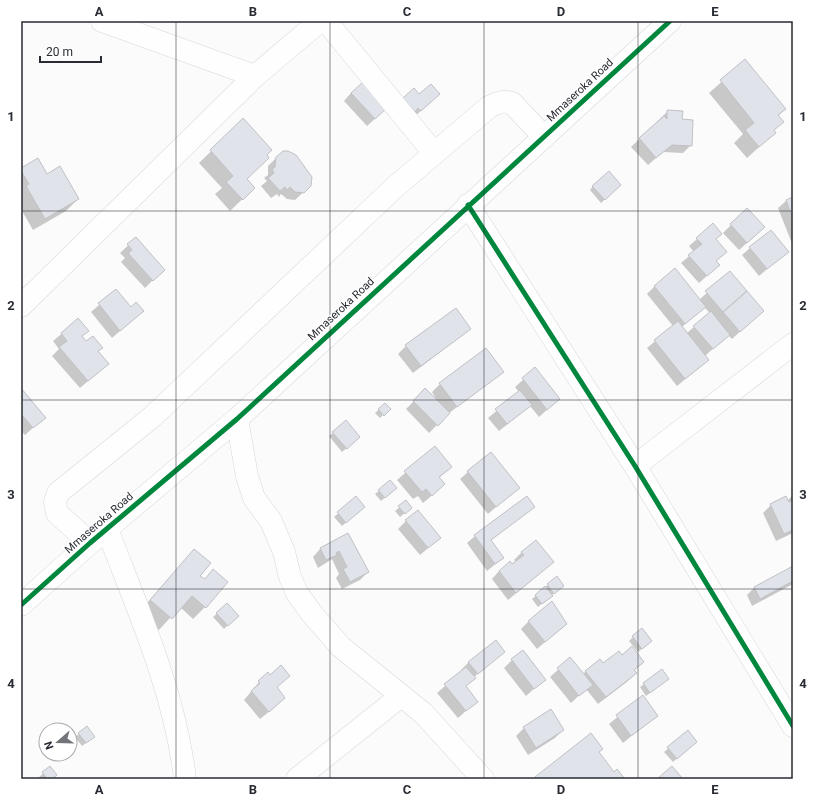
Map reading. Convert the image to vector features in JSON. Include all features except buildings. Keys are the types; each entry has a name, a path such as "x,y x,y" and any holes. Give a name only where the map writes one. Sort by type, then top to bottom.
{"street":[{"path":"102,21 255,76"},
{"path":"21,306 255,76 320,21"},
{"path":"326,21 434,153"},
{"name":"Mmaseroka Road","path":"21,605 90,543 237,419 670,21"},
{"path":"90,543 57,513 55,502 58,493 152,417 396,186 488,107 497,102 506,101 512,103 544,137"},
{"path":"468,206 635,466 793,726"},
{"path":"635,466 793,344"},
{"path":"237,419 247,476 254,498 271,521 284,552 290,577 297,594 312,614 341,647 423,713 483,779"},
{"path":"107,529 162,672 178,740 185,779"},
{"path":"297,779 401,696"}],"cycle path":[{"path":"21,605 90,543 237,419 670,21"},
{"path":"468,205 635,466 793,726"}]}
